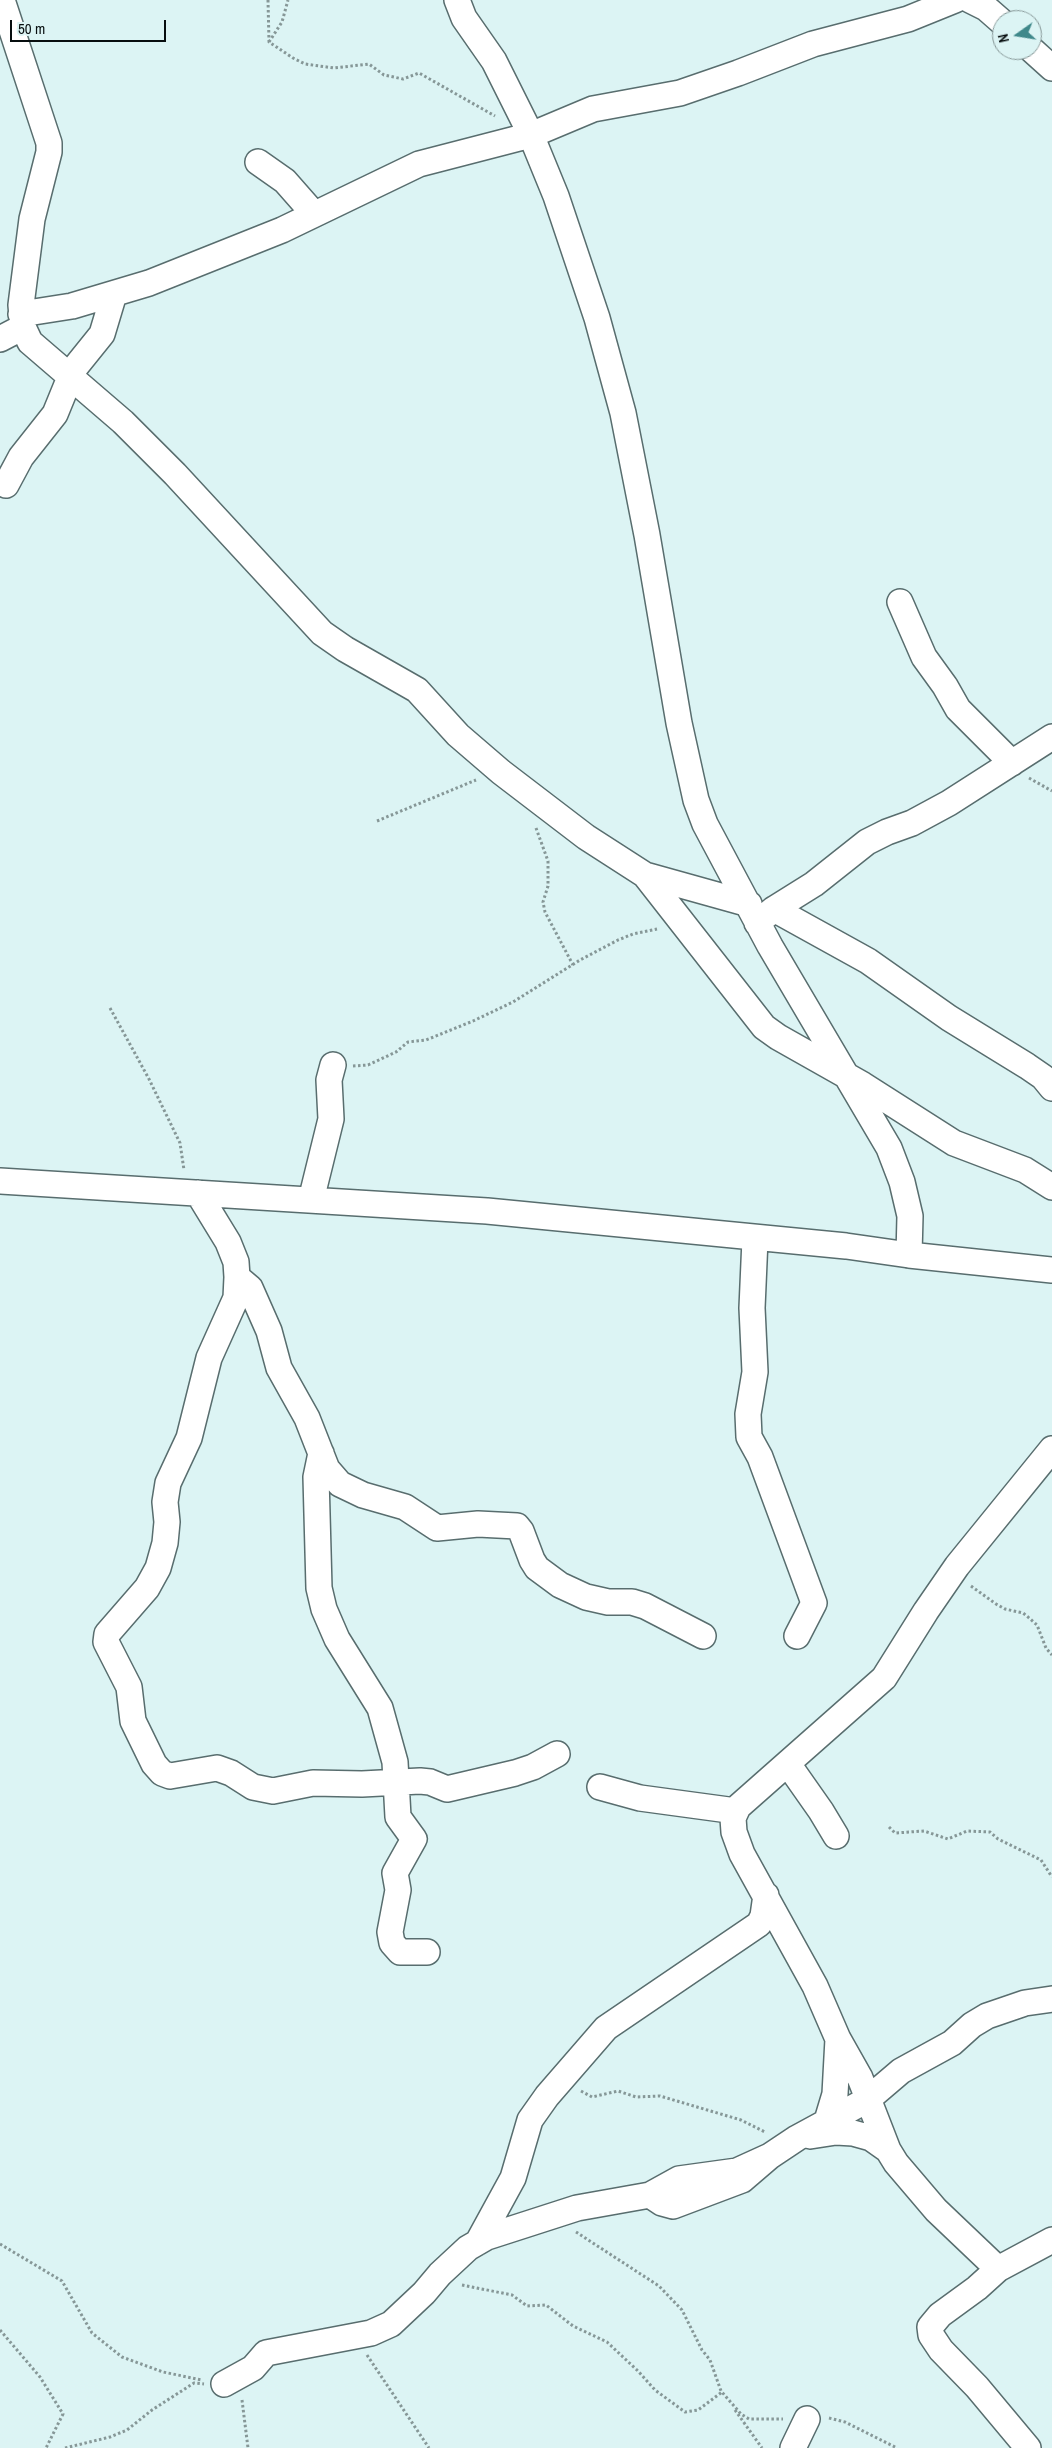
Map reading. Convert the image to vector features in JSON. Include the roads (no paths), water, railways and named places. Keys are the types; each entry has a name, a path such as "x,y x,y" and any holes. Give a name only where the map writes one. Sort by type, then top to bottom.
{"street":[{"path":"0,339 16,313 32,219 47,160 49,143 2,0"},
{"path":"456,0 464,18 498,68 531,135 582,270 623,413 647,535 679,723 696,800 705,824 760,912 846,1075 889,1148 902,1182 910,1216 909,1255"},
{"path":"16,313 72,306 149,283 243,246 419,164 531,135 593,109 680,93 738,74 813,44 908,19 955,0"},
{"path":"970,0 992,13"},
{"path":"1042,59 1052,68"},
{"path":"258,162 285,181 314,214"},
{"path":"6,486 21,456 55,414 63,390 73,370 102,334 114,294"},
{"path":"16,313 30,342 123,422 175,474 322,633 417,690 458,734 501,772 586,837 646,875 760,912 868,961 949,1018 1042,1077 1052,1088"},
{"path":"900,602 924,657 963,715 1012,763"},
{"path":"760,912 814,884 867,842 912,823 949,803 1052,737"},
{"path":"646,875 764,1026 778,1037 846,1075 954,1143 1025,1170 1052,1187"},
{"path":"311,1200 320,1170 331,1119 329,1080 333,1065"},
{"path":"0,1181 486,1211 755,1239 846,1246 909,1255 1052,1270"},
{"path":"193,1193 228,1242 236,1262 236,1298 209,1358 189,1438 168,1483 165,1502 167,1522 165,1543 158,1568 147,1588 107,1634 106,1642 129,1687 133,1721 154,1764 162,1773 170,1776 217,1768 231,1773 253,1787 273,1791 313,1783 362,1784 396,1782 430,1782 447,1789 454,1789 534,1767 558,1754"},
{"path":"755,1239 752,1308 755,1372 748,1414 749,1437 760,1457 814,1603 798,1636"},
{"path":"237,1277 250,1288 269,1331 279,1368 307,1418 327,1469 340,1484 363,1495 404,1507 436,1528 478,1524 516,1526 521,1531 532,1560 538,1568 560,1585 586,1597 608,1602 632,1602 646,1606 703,1636"},
{"path":"998,2269 936,2210 896,2163 888,2150 860,2078 838,2040 815,1986 742,1854 734,1832 732,1818 738,1807 884,1678 942,1588 1052,1449"},
{"path":"321,1452 316,1476 319,1588 324,1608 337,1639 380,1708 394,1762 398,1817 414,1839 396,1873 398,1890 390,1932 392,1943 400,1952 427,1952"},
{"path":"788,1764 818,1805 836,1836"},
{"path":"600,1787 640,1798 736,1811"},
{"path":"478,2242 513,2178 530,2120 563,2078 585,2055 606,2028 758,1924 763,1916 766,1896"},
{"path":"233,2381 253,2368 266,2352 371,2333 391,2324 424,2293 436,2278 478,2242 503,2230 577,2208 650,2195 679,2180 737,2171 770,2156 797,2138 868,2100 901,2071 952,2043 972,2025 987,2016 1025,2003 1052,1999"},
{"path":"826,2124 835,2094 838,2040"},
{"path":"797,2138 836,2132 853,2133 871,2138 888,2150"},
{"path":"1028,2448 977,2387 941,2350 931,2335 930,2326 936,2319 978,2288 998,2269 1052,2240"},
{"path":"793,2448 807,2419"}]}
